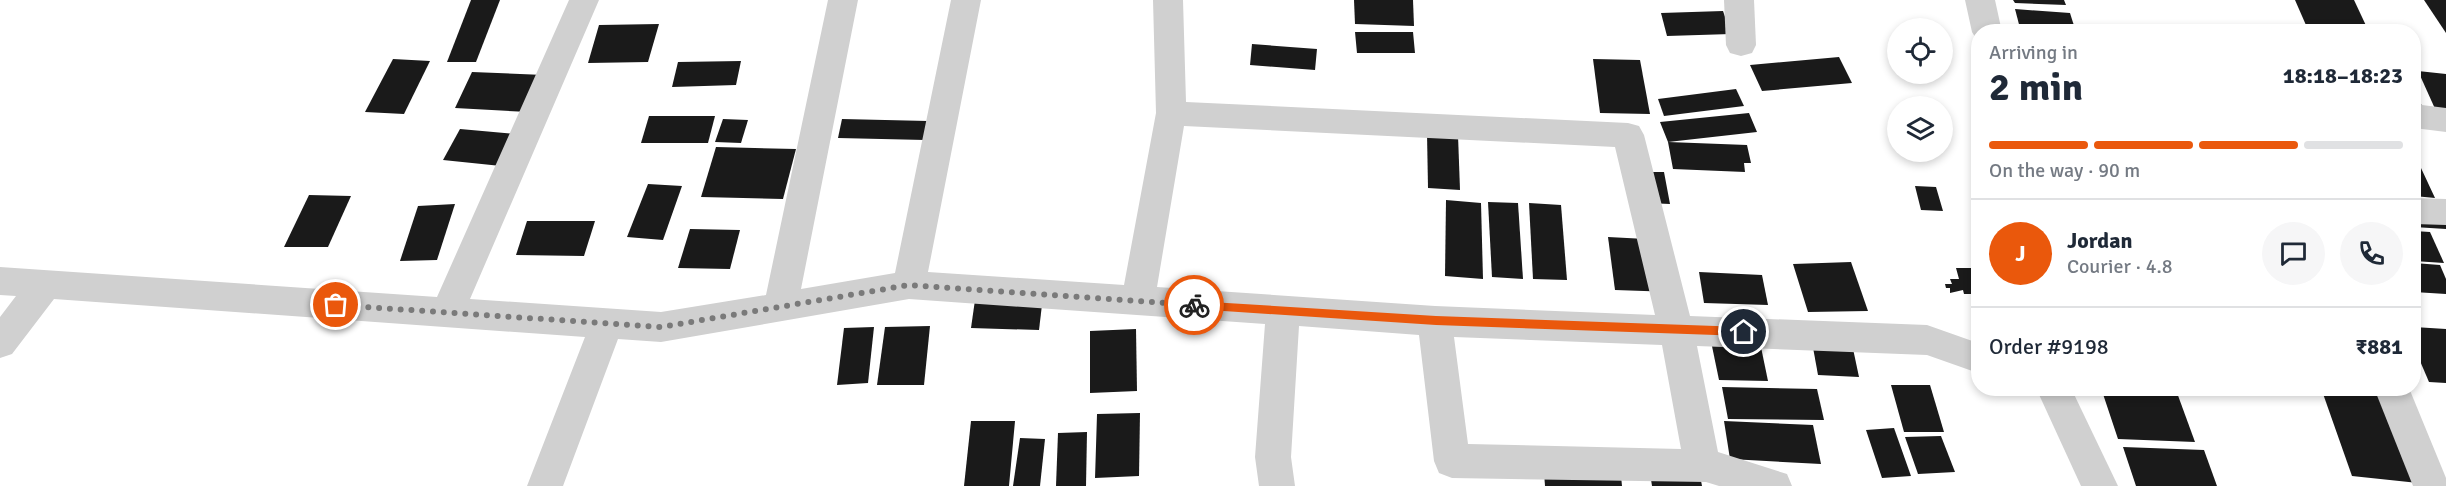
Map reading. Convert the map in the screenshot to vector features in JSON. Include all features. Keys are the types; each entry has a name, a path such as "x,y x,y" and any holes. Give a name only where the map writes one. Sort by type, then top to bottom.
{"street":[{"path":"447,313 584,0"},
{"path":"780,307 843,0"},
{"path":"909,285 966,0"},
{"path":"1138,301 1171,114 1168,0"},
{"path":"1739,0 1741,45"},
{"path":"1980,0 1985,24"},
{"path":"1171,114 1628,135 1676,329 1703,464"},
{"path":"2421,117 2446,120"},
{"path":"2421,211 2446,212"},
{"path":"0,281 661,327 909,285 1436,321 1927,339 1971,355"},
{"path":"0,343 45,285"},
{"path":"1277,486 1273,457 1283,312"},
{"path":"1436,321 1452,474 1703,464 1774,486"},
{"path":"545,486 607,323"},
{"path":"2057,396 2100,486"},
{"path":"2394,396 2431,486"}],"building":[{"path":"471,0 500,0 476,62 447,62"},
{"path":"1354,0 1413,0 1414,26 1355,24"},
{"path":"2013,0 2064,0 2066,5 2015,3"},
{"path":"2295,0 2354,0 2365,24 2306,24"},
{"path":"2424,0 2446,0 2446,33"},
{"path":"2015,9 2070,13 2073,24 2019,24"},
{"path":"1723,11 1731,34 1667,36 1661,13"},
{"path":"659,24 648,62 588,63 599,25"},
{"path":"1355,32 1413,32 1415,53 1357,53"},
{"path":"1252,44 1317,49 1315,70 1250,65"},
{"path":"1839,57 1852,83 1762,91 1750,65"},
{"path":"393,59 430,61 404,114 365,112"},
{"path":"1593,59 1640,60 1650,114 1600,113"},
{"path":"741,61 736,85 672,87 678,62"},
{"path":"2421,71 2446,74 2446,123 2441,122 2421,78"},
{"path":"472,72 544,75 528,112 455,108"},
{"path":"1736,89 1744,106 1664,116 1658,99"},
{"path":"2421,104 2430,125 2421,124"},
{"path":"1749,113 1757,132 1668,142 1660,122"},
{"path":"649,116 715,116 708,143 641,143"},
{"path":"723,119 748,120 741,143 715,142"},
{"path":"842,119 928,121 925,140 838,138"},
{"path":"460,129 516,134 501,166 443,160"},
{"path":"1427,133 1458,135 1460,190 1428,188"},
{"path":"1668,142 1747,145 1751,163 1744,163 1745,172 1673,169"},
{"path":"716,147 796,149 783,199 701,197"},
{"path":"2421,168 2435,198 2421,197"},
{"path":"1641,172 1664,172 1670,204 1647,203"},
{"path":"648,184 682,186 663,240 627,237"},
{"path":"1915,186 1936,187 1943,211 1921,210"},
{"path":"309,195 351,196 328,247 284,247"},
{"path":"1446,200 1481,203 1483,279 1445,276"},
{"path":"1488,202 1518,203 1523,279 1492,277"},
{"path":"1529,203 1561,205 1567,280 1533,279"},
{"path":"2421,203 2436,204 2446,223 2446,229 2421,227"},
{"path":"455,204 437,260 400,261 418,206"},
{"path":"527,221 595,221 584,256 516,255"},
{"path":"690,229 740,230 730,269 678,268"},
{"path":"2421,231 2430,232 2444,263 2421,261"},
{"path":"1608,237 1665,240 1673,292 1615,290"},
{"path":"1851,262 1868,311 1808,312 1793,264"},
{"path":"2421,264 2440,265 2446,279 2446,294 2421,292"},
{"path":"1956,268 1971,268 1971,294 1964,294 1963,290 1950,293 1950,288 1946,288 1945,284 1952,284 1950,279 1959,279"},
{"path":"1699,272 1762,275 1768,305 1704,303"},
{"path":"977,286 1044,288 1039,330 971,328"},
{"path":"1707,322 1756,323 1768,381 1719,380"},
{"path":"930,326 924,385 877,385 885,327"},
{"path":"874,327 868,383 837,385 844,328"},
{"path":"2421,327 2446,329 2446,383 2429,382 2421,363"},
{"path":"1136,329 1137,391 1090,393 1090,331"},
{"path":"1812,342 1852,344 1859,377 1818,375"},
{"path":"1891,385 1930,385 1944,432 1904,432"},
{"path":"1722,387 1817,389 1824,420 1728,419"},
{"path":"2104,396 2178,396 2195,442 2118,439"},
{"path":"2324,396 2403,396 2437,485 2352,476"},
{"path":"1140,413 1139,476 1095,478 1097,414"},
{"path":"971,421 1015,421 1009,486 964,486"},
{"path":"1724,421 1813,425 1821,464 1730,459"},
{"path":"1894,428 1911,476 1882,478 1866,430"},
{"path":"1087,432 1086,486 1056,486 1058,433"},
{"path":"1941,436 1955,472 1918,474 1905,437"},
{"path":"1020,438 1045,439 1040,486 1013,486"},
{"path":"2123,447 2204,450 2217,486 2136,486"},
{"path":"1544,472 1621,476 1622,486 1545,486"},
{"path":"1650,473 1700,475 1702,486 1652,486"}],"way so far":[{"path":"336,305 661,327 909,285 1194,305"}],"route":[{"path":"1194,305 1436,321 1744,332"}]}
